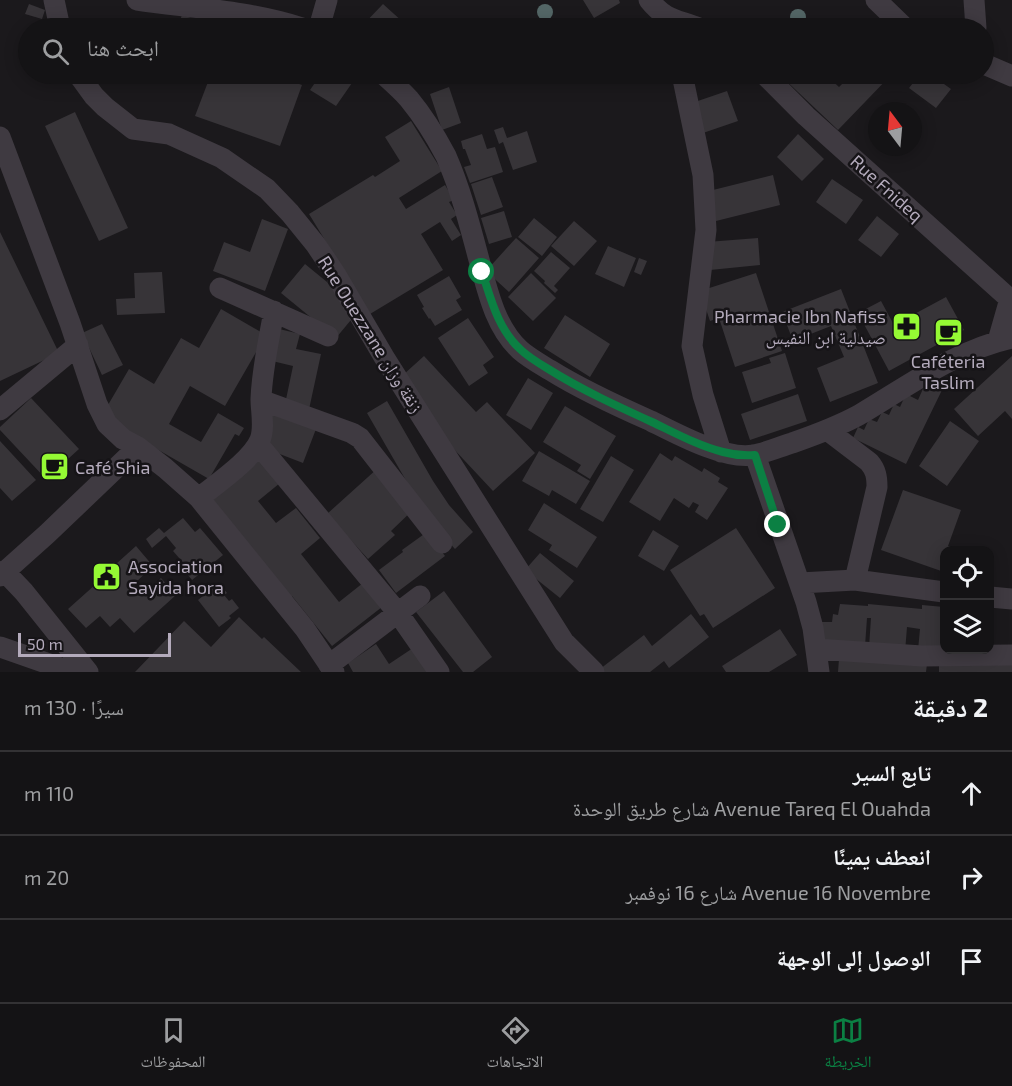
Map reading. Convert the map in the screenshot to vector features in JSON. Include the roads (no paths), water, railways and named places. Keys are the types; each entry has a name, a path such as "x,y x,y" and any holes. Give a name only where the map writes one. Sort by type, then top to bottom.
{"street":[{"path":"54,0 58,18"},
{"path":"137,0 185,3 263,18"},
{"path":"322,18 327,0"},
{"path":"649,0 655,7 671,16"},
{"path":"876,0 895,18"},
{"path":"974,0 975,18"},
{"path":"994,68 1012,76"},
{"name":"Rue Ouezzane زنقة وزان","path":"86,84 99,101 132,129 169,134 222,158 267,189 290,213 316,245 336,275 384,357 452,462 534,597 564,642 594,672"},
{"path":"393,84 410,100 446,156 459,191 492,304 503,329 519,349 567,380 614,405 721,452 740,456 755,455 827,430 858,415 946,363 968,352 1005,339 1011,300"},
{"path":"684,84 704,175 706,230 692,346 703,395 721,452"},
{"name":"Rue Fnideq","path":"774,84 806,116 1011,300"},
{"path":"0,137 78,345 97,404 107,424 165,468 199,498 305,628 331,668 420,596"},
{"path":"220,288 328,336"},
{"path":"199,498 236,468 260,440 265,362 274,311"},
{"path":"0,410 78,345"},
{"path":"261,400 345,430 360,438 442,543"},
{"path":"827,430 866,459 874,468 877,477 877,487 855,580"},
{"path":"258,444 398,613 439,672"},
{"path":"88,672 24,592 2,573 47,534 138,447"},
{"path":"755,455 800,583 813,628 819,672"},
{"path":"800,583 855,580 940,591"},
{"path":"994,597 1012,599"},
{"path":"0,647 72,672"},
{"path":"816,649 922,656 1012,656"}],"place":[{"name":"Pharmacie Ibn Nafiss صيدلية ابن النفيس","path":"907,326"},
{"name":"Caféteria Taslim","path":"948,332"},
{"name":"Café Shia","path":"54,467"},
{"name":"Association Sayida hora","path":"107,576"}]}
